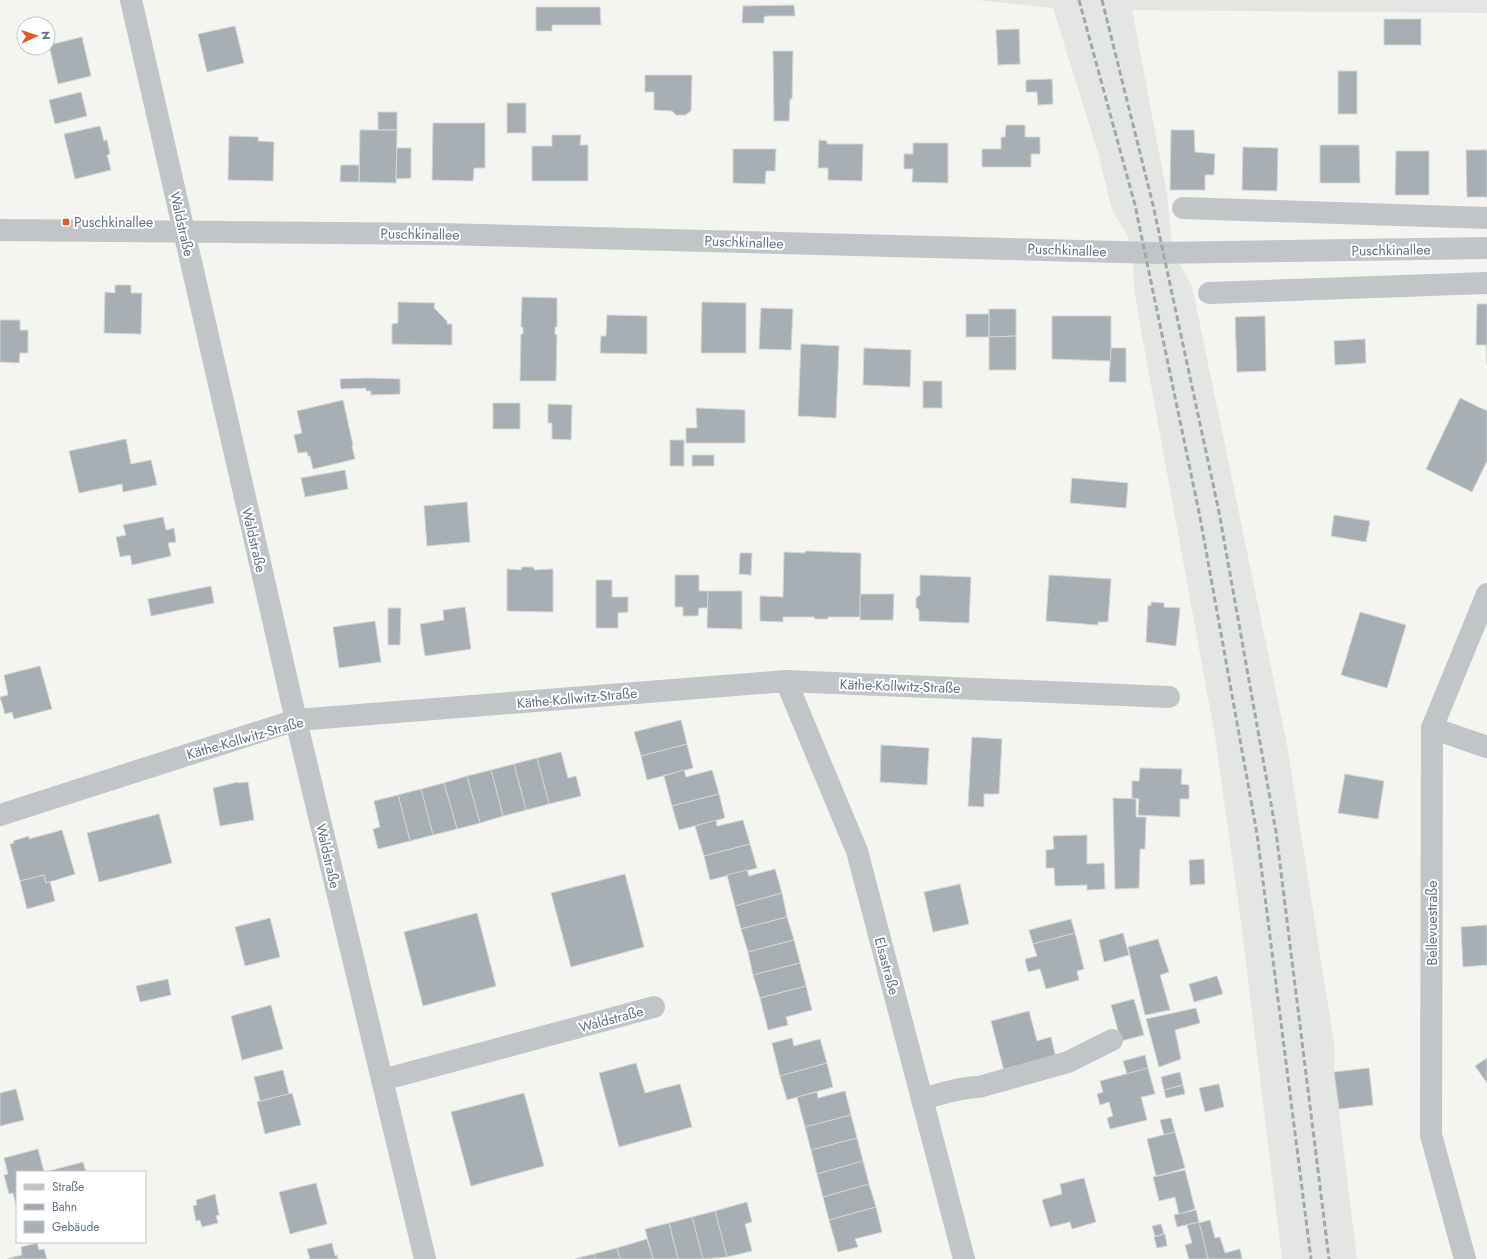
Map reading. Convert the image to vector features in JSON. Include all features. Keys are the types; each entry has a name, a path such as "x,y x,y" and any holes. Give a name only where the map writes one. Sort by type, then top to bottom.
{"street":[{"name":"Waldstraße","path":"131,0 296,720 425,1259"},
{"path":"1183,208 1487,218"},
{"name":"Puschkinallee","path":"0,230 184,233 440,234 1155,252 1487,248"},
{"path":"1209,293 1487,283"},
{"name":"Bellevuestraße","path":"1465,1259 1431,1136 1432,728 1487,594"},
{"name":"Käthe-Kollwitz-Straße","path":"0,816 296,720 786,681 1169,696"},
{"name":"Elsastraße","path":"786,681 857,851 964,1259"},
{"path":"1432,728 1487,747"},
{"name":"Waldstraße","path":"382,1080 654,1007"},
{"path":"922,1099 952,1091 979,1087 1068,1062 1112,1040"}],"shaded area":[{"path":"976,0 1487,0 1487,13 1132,10 1167,194 1171,237 1176,258 1192,286 1287,745 1335,1050 1334,1072 1357,1259 1282,1259 1241,922 1215,736 1139,319 1134,286 1133,257 1128,236 1112,210 1099,156 1053,8"}],"building":[{"path":"794,5 795,16 766,16 764,17 764,23 742,23 743,6"},
{"path":"536,7 600,7 601,25 552,25 552,31 536,31"},
{"path":"1384,19 1421,19 1421,45 1384,45"},
{"path":"235,26 244,63 207,72 198,34"},
{"path":"1019,29 1020,64 998,65 996,30"},
{"path":"82,37 91,76 58,84 52,56 56,56 56,43"},
{"path":"773,51 793,51 792,99 790,99 789,121 774,121"},
{"path":"1338,71 1357,71 1357,114 1338,114"},
{"path":"645,75 692,75 691,111 685,115 676,115 672,111 654,110 654,92 645,92"},
{"path":"1052,79 1053,104 1038,105 1037,92 1026,92 1026,80"},
{"path":"81,92 87,116 55,124 49,100"},
{"path":"507,103 526,103 526,133 507,133"},
{"path":"378,112 397,112 397,130 378,130"},
{"path":"433,123 485,123 485,168 474,168 473,181 432,180"},
{"path":"1006,125 1025,125 1025,137 1040,137 1040,154 1031,154 1031,167 982,167 982,149 1001,149 1001,137 1005,137"},
{"path":"100,126 104,141 107,140 110,154 107,155 111,170 75,179 64,134"},
{"path":"360,130 397,130 396,183 359,182"},
{"path":"1171,130 1194,130 1195,152 1215,154 1214,175 1205,175 1205,190 1170,190"},
{"path":"552,135 581,135 580,145 588,145 588,181 532,181 532,146 552,146"},
{"path":"229,136 258,137 258,141 274,142 273,181 228,180"},
{"path":"819,140 827,141 827,144 863,144 862,181 828,180 828,168 818,168"},
{"path":"913,143 948,143 948,183 912,182 913,169 904,169 904,154 913,154"},
{"path":"1320,145 1359,145 1360,183 1320,183"},
{"path":"1243,147 1278,148 1277,191 1242,190"},
{"path":"397,148 411,148 411,178 396,179"},
{"path":"733,149 776,149 775,171 766,171 765,184 733,183"},
{"path":"1466,150 1487,150 1487,197 1467,197"},
{"path":"1396,151 1429,151 1429,195 1395,195"},
{"path":"341,165 359,165 359,182 340,182"},
{"path":"115,285 131,285 131,293 142,293 141,334 104,333 105,292 115,293"},
{"path":"522,297 557,298 557,327 555,327 555,334 557,335 556,381 520,381 521,334 523,334 523,327 521,327"},
{"path":"398,302 435,303 434,308 447,321 447,324 452,324 452,345 392,344 392,324 398,323"},
{"path":"702,302 746,303 746,353 701,353"},
{"path":"1477,304 1487,304 1487,365 1486,345 1476,345"},
{"path":"761,308 793,309 791,350 759,349"},
{"path":"989,309 1016,309 1016,336 989,337"},
{"path":"966,314 989,314 989,337 966,337"},
{"path":"607,315 647,316 647,354 600,353 601,336 606,336"},
{"path":"1052,316 1111,316 1111,361 1052,359"},
{"path":"1265,316 1266,371 1237,372 1235,317"},
{"path":"0,320 20,320 20,330 28,330 28,353 20,353 19,363 0,362"},
{"path":"1016,336 1016,370 989,370 989,337"},
{"path":"1365,339 1366,363 1335,365 1334,341"},
{"path":"801,344 839,346 836,418 798,416"},
{"path":"864,348 911,350 910,387 863,385"},
{"path":"1111,348 1126,348 1126,382 1109,382"},
{"path":"340,379 400,379 400,394 371,395 371,391 366,391 366,388 341,389"},
{"path":"923,381 942,381 942,408 923,408"},
{"path":"1460,398 1487,411 1487,461 1472,492 1426,469"},
{"path":"343,400 355,459 313,469 310,456 308,456 307,452 298,453 294,435 302,433 297,411"},
{"path":"493,403 520,403 520,429 493,429"},
{"path":"548,404 572,405 571,440 552,439 552,423 548,423"},
{"path":"696,408 745,410 745,443 686,443 686,428 697,428"},
{"path":"126,439 131,464 151,460 157,485 123,492 122,484 79,493 69,451"},
{"path":"670,440 684,440 684,466 670,466"},
{"path":"692,455 714,455 714,466 692,466"},
{"path":"345,470 348,489 305,497 301,478"},
{"path":"1072,478 1128,483 1126,508 1070,503"},
{"path":"467,502 470,542 427,546 424,506"},
{"path":"1334,515 1370,521 1366,542 1331,536"},
{"path":"163,517 166,530 174,528 176,542 168,543 171,556 132,565 130,555 120,557 116,537 126,535 123,525"},
{"path":"806,551 861,553 860,617 828,617 828,619 815,619 814,617 783,617 783,622 760,621 760,596 783,597 784,552 805,553"},
{"path":"740,553 752,553 751,575 739,574"},
{"path":"522,567 533,567 535,570 553,569 553,612 507,611 507,569 521,570"},
{"path":"675,575 699,575 699,591 708,591 708,608 699,608 698,616 683,616 683,607 675,607"},
{"path":"920,575 971,577 969,623 919,621 919,610 916,607 916,598 920,595"},
{"path":"1049,575 1111,579 1108,622 1098,622 1098,625 1046,621"},
{"path":"596,580 612,580 612,597 628,597 628,612 618,613 618,628 596,628"},
{"path":"211,586 214,603 151,616 148,599"},
{"path":"708,591 742,591 742,629 707,628"},
{"path":"860,594 894,594 893,620 860,620"},
{"path":"1151,602 1164,603 1164,607 1180,608 1176,646 1146,642 1148,605 1151,606"},
{"path":"465,607 471,649 425,656 420,624 444,620 443,610"},
{"path":"388,608 401,608 400,645 388,645"},
{"path":"1360,612 1406,625 1387,688 1341,675"},
{"path":"375,621 381,662 339,668 333,627"},
{"path":"40,666 52,709 14,719 12,712 5,714 0,697 8,695 4,675"},
{"path":"681,720 687,744 641,756 634,732"},
{"path":"972,737 1002,739 999,794 984,794 984,807 968,806"},
{"path":"687,744 693,768 647,780 641,756"},
{"path":"881,745 929,748 927,785 880,782"},
{"path":"561,752 568,778 576,776 581,796 549,804 537,758"},
{"path":"537,758 549,804 526,810 514,764"},
{"path":"514,764 526,810 503,816 491,770"},
{"path":"1140,768 1182,769 1181,784 1189,785 1189,799 1180,799 1180,817 1138,815 1139,799 1132,798 1132,781 1139,781"},
{"path":"491,770 503,816 480,823 467,776"},
{"path":"684,770 686,777 712,770 719,794 672,806 664,776"},
{"path":"1345,774 1384,781 1378,819 1338,813"},
{"path":"467,776 480,823 457,829 444,783"},
{"path":"238,782 248,782 254,820 220,826 213,788"},
{"path":"444,783 457,829 433,835 421,789"},
{"path":"421,789 433,835 410,841 398,795"},
{"path":"719,794 725,818 679,830 672,806"},
{"path":"398,795 410,841 378,849 373,829 380,827 374,801"},
{"path":"1113,798 1136,799 1136,817 1146,817 1145,849 1140,849 1139,888 1115,889"},
{"path":"159,814 172,863 99,882 87,833"},
{"path":"716,820 717,826 743,820 750,844 704,856 695,826"},
{"path":"62,830 75,874 46,883 44,875 20,881 10,844 14,843 13,841 29,836 29,839"},
{"path":"1087,835 1087,864 1104,863 1105,889 1087,890 1087,885 1055,886 1054,868 1046,868 1046,850 1054,849 1053,836"},
{"path":"750,844 757,868 710,880 704,856"},
{"path":"1204,859 1205,884 1190,885 1189,860"},
{"path":"775,869 782,893 735,906 727,875 747,870 749,876"},
{"path":"625,874 644,947 571,967 551,893"},
{"path":"44,875 46,883 50,882 55,901 27,909 20,881"},
{"path":"960,884 969,924 933,932 924,892"},
{"path":"782,893 787,917 741,929 735,906"},
{"path":"477,913 496,986 423,1006 404,932"},
{"path":"787,917 794,940 748,952 741,929"},
{"path":"270,918 280,957 245,966 235,927"},
{"path":"1071,919 1075,933 1033,944 1029,930"},
{"path":"1487,925 1487,965 1463,967 1461,927"},
{"path":"1075,933 1084,969 1077,971 1079,980 1046,989 1040,969 1028,972 1025,959 1037,956 1033,944"},
{"path":"1123,933 1129,955 1104,962 1099,940"},
{"path":"1158,939 1169,972 1160,975 1170,1010 1145,1015 1128,947"},
{"path":"794,940 800,963 753,975 748,952"},
{"path":"800,963 806,986 760,998 753,975"},
{"path":"1217,976 1223,994 1194,1002 1189,984"},
{"path":"168,979 171,995 140,1002 136,986"},
{"path":"806,986 812,1010 786,1017 788,1025 768,1030 760,998"},
{"path":"1134,999 1144,1035 1121,1041 1111,1005"},
{"path":"271,1005 283,1049 242,1060 231,1016"},
{"path":"1196,1008 1200,1023 1175,1030 1181,1059 1159,1067 1146,1019"},
{"path":"1029,1011 1037,1041 1051,1037 1056,1058 1004,1071 991,1021"},
{"path":"792,1038 794,1046 820,1039 827,1063 780,1076 772,1043"},
{"path":"1145,1055 1148,1068 1127,1074 1123,1061"},
{"path":"1487,1058 1487,1083 1475,1066"},
{"path":"636,1063 645,1093 680,1084 692,1127 619,1147 599,1073"},
{"path":"827,1063 833,1087 787,1100 780,1076"},
{"path":"1148,1068 1155,1094 1141,1097 1147,1120 1110,1129 1107,1118 1113,1116 1109,1102 1100,1105 1097,1094 1103,1092 1100,1081"},
{"path":"1369,1068 1373,1105 1339,1109 1334,1072"},
{"path":"283,1070 289,1094 260,1101 254,1077"},
{"path":"1180,1072 1183,1085 1164,1090 1161,1077"},
{"path":"1219,1084 1224,1107 1205,1112 1199,1088"},
{"path":"1183,1085 1185,1094 1166,1098 1164,1090"},
{"path":"16,1089 24,1120 0,1126 0,1093"},
{"path":"845,1091 851,1115 805,1127 797,1097 817,1092 818,1098"},
{"path":"292,1093 301,1125 265,1134 257,1102"},
{"path":"524,1093 544,1166 471,1186 451,1112"},
{"path":"851,1115 857,1138 811,1150 805,1127"},
{"path":"1171,1118 1175,1132 1164,1135 1160,1120"},
{"path":"1175,1132 1185,1168 1156,1176 1147,1139"},
{"path":"857,1138 863,1161 817,1174 811,1150"},
{"path":"38,1149 44,1171 16,1171 16,1204 13,1193 9,1194 4,1175 8,1174 4,1158"},
{"path":"863,1161 869,1184 823,1197 817,1174"},
{"path":"83,1162 86,1171 49,1171"},
{"path":"1185,1170 1195,1209 1179,1214 1175,1197 1159,1201 1153,1177"},
{"path":"1084,1178 1096,1222 1072,1229 1070,1222 1050,1227 1042,1200 1062,1194 1060,1184"},
{"path":"316,1183 327,1224 290,1234 279,1192"},
{"path":"869,1184 876,1207 829,1220 823,1197"},
{"path":"215,1194 219,1215 216,1216 218,1223 202,1227 200,1220 196,1221 193,1206 197,1205 196,1200"},
{"path":"747,1202 752,1222 745,1224 752,1251 727,1257 715,1211"},
{"path":"876,1207 882,1232 855,1239 858,1247 838,1252 829,1220"},
{"path":"1196,1210 1199,1222 1177,1227 1174,1215"},
{"path":"715,1211 727,1257 703,1259 692,1217"},
{"path":"692,1217 703,1259 678,1259 669,1223"},
{"path":"1210,1220 1215,1238 1220,1237 1225,1253 1240,1249 1242,1259 1208,1259 1199,1223"},
{"path":"1199,1222 1208,1259 1189,1259 1185,1245 1192,1243 1187,1225"},
{"path":"669,1223 678,1259 653,1259 645,1229"},
{"path":"1161,1224 1164,1234 1155,1236 1152,1226"},
{"path":"1165,1234 1167,1246 1157,1248 1154,1237"},
{"path":"647,1239 653,1259 620,1259 617,1248"},
{"path":"37,1243 39,1250 44,1249 47,1259 6,1259 22,1255 21,1247"},
{"path":"332,1243 335,1256 337,1255 338,1259 310,1259 307,1249"},
{"path":"617,1248 620,1259 595,1259 594,1254"},
{"path":"594,1254 595,1259 574,1259"}],"railway":[{"path":"1079,0 1135,205 1200,517 1257,834 1311,1259"},
{"path":"1102,0 1153,205 1219,512 1276,832 1329,1259"}],"place":[{"name":"Puschkinallee","path":"66,222"}]}
